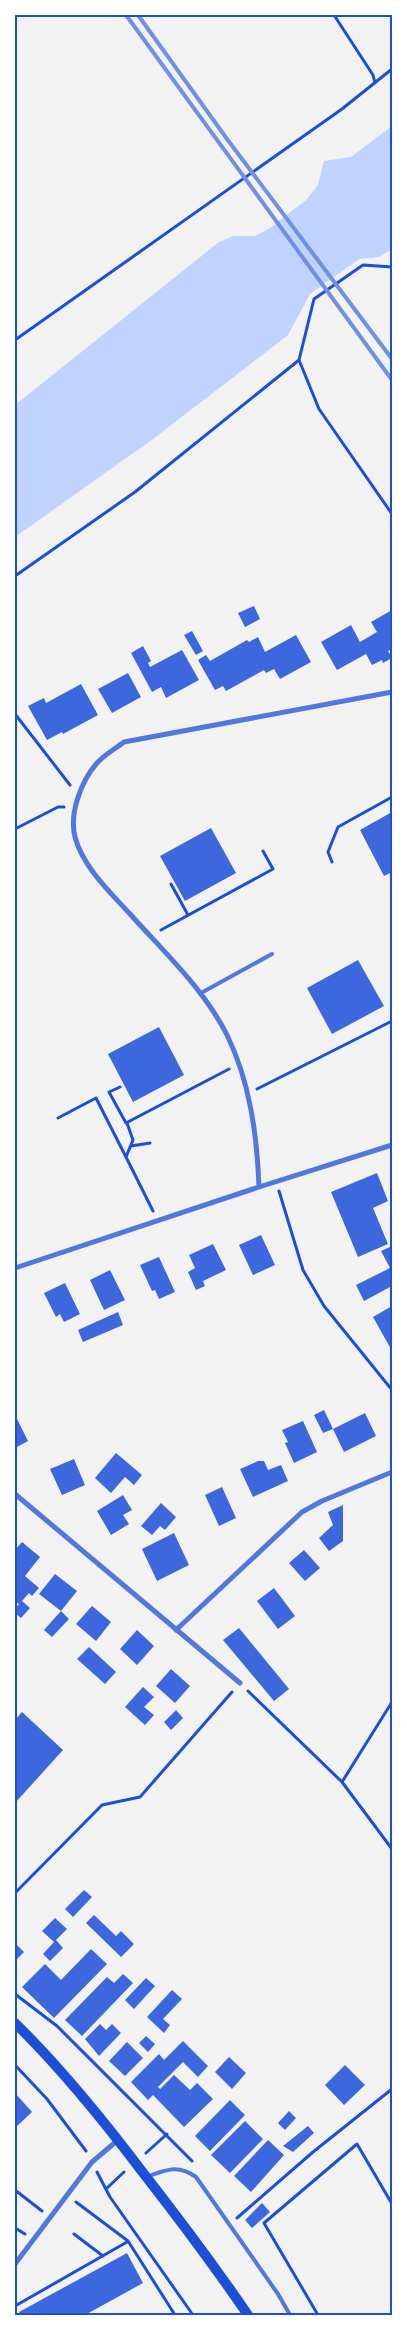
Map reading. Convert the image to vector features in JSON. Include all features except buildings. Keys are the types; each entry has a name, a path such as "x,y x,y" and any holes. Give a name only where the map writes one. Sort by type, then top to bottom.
{"main road":[{"path":"15,2023 40,2047 118,2140 202,2248 248,2315"}],"street":[{"path":"259,1186 258,1152 248,1094 227,1036 201,993 95,876 75,837 75,806 78,795 97,763 124,742 392,692"},
{"path":"15,1268 259,1186 392,1145"},
{"path":"176,1630 302,1512 392,1472"},
{"path":"15,1494 240,1683"},
{"path":"15,2264 92,2162 118,2140"}],"lane":[{"path":"201,993 272,954"},
{"path":"146,2177 172,2169 185,2170 196,2177 278,2294 290,2315"}],"path":[{"path":"334,15 373,75 374,83"},
{"path":"15,340 342,108 392,69"},
{"path":"392,267 363,265 314,299 299,360 319,409 392,514"},
{"path":"15,576 135,492 299,360"},
{"path":"15,714 78,795"},
{"path":"332,862 328,852 338,826 392,797"},
{"path":"15,829 58,807 75,806"},
{"path":"149,936 273,869 263,851"},
{"path":"171,884 188,915"},
{"path":"248,1094 392,1021"},
{"path":"126,1123 237,1064"},
{"path":"120,1087 109,1092 126,1123 132,1140 126,1157"},
{"path":"58,1118 96,1098 158,1220"},
{"path":"130,1146 150,1143"},
{"path":"275,1182 304,1270 324,1306 392,1390"},
{"path":"15,1893 102,1805 140,1797 240,1683 342,1782 392,1850"},
{"path":"342,1782 392,1702"},
{"path":"15,1994 57,2026 184,2150 196,2165"},
{"path":"15,2065 46,2098 73,2132 92,2162 110,2197 193,2315"},
{"path":"229,2225 313,2152 392,2089"},
{"path":"318,2315 264,2223 357,2144 390,2196 392,2204"},
{"path":"15,2190 32,2201 50,2218"},
{"path":"67,2195 128,2241 175,2315"},
{"path":"232,2210 243,2225"},
{"path":"74,2234 102,2256"},
{"path":"15,2306 128,2241"}],"water":[{"path":"392,126 392,249 379,257 359,259 310,294 288,335 153,439 15,537 15,405 219,242 233,236 255,236 270,228 306,200 318,185 324,161 351,157"}],"railway":[{"path":"126,15 392,380"},
{"path":"138,15 227,139 392,359"}]}
